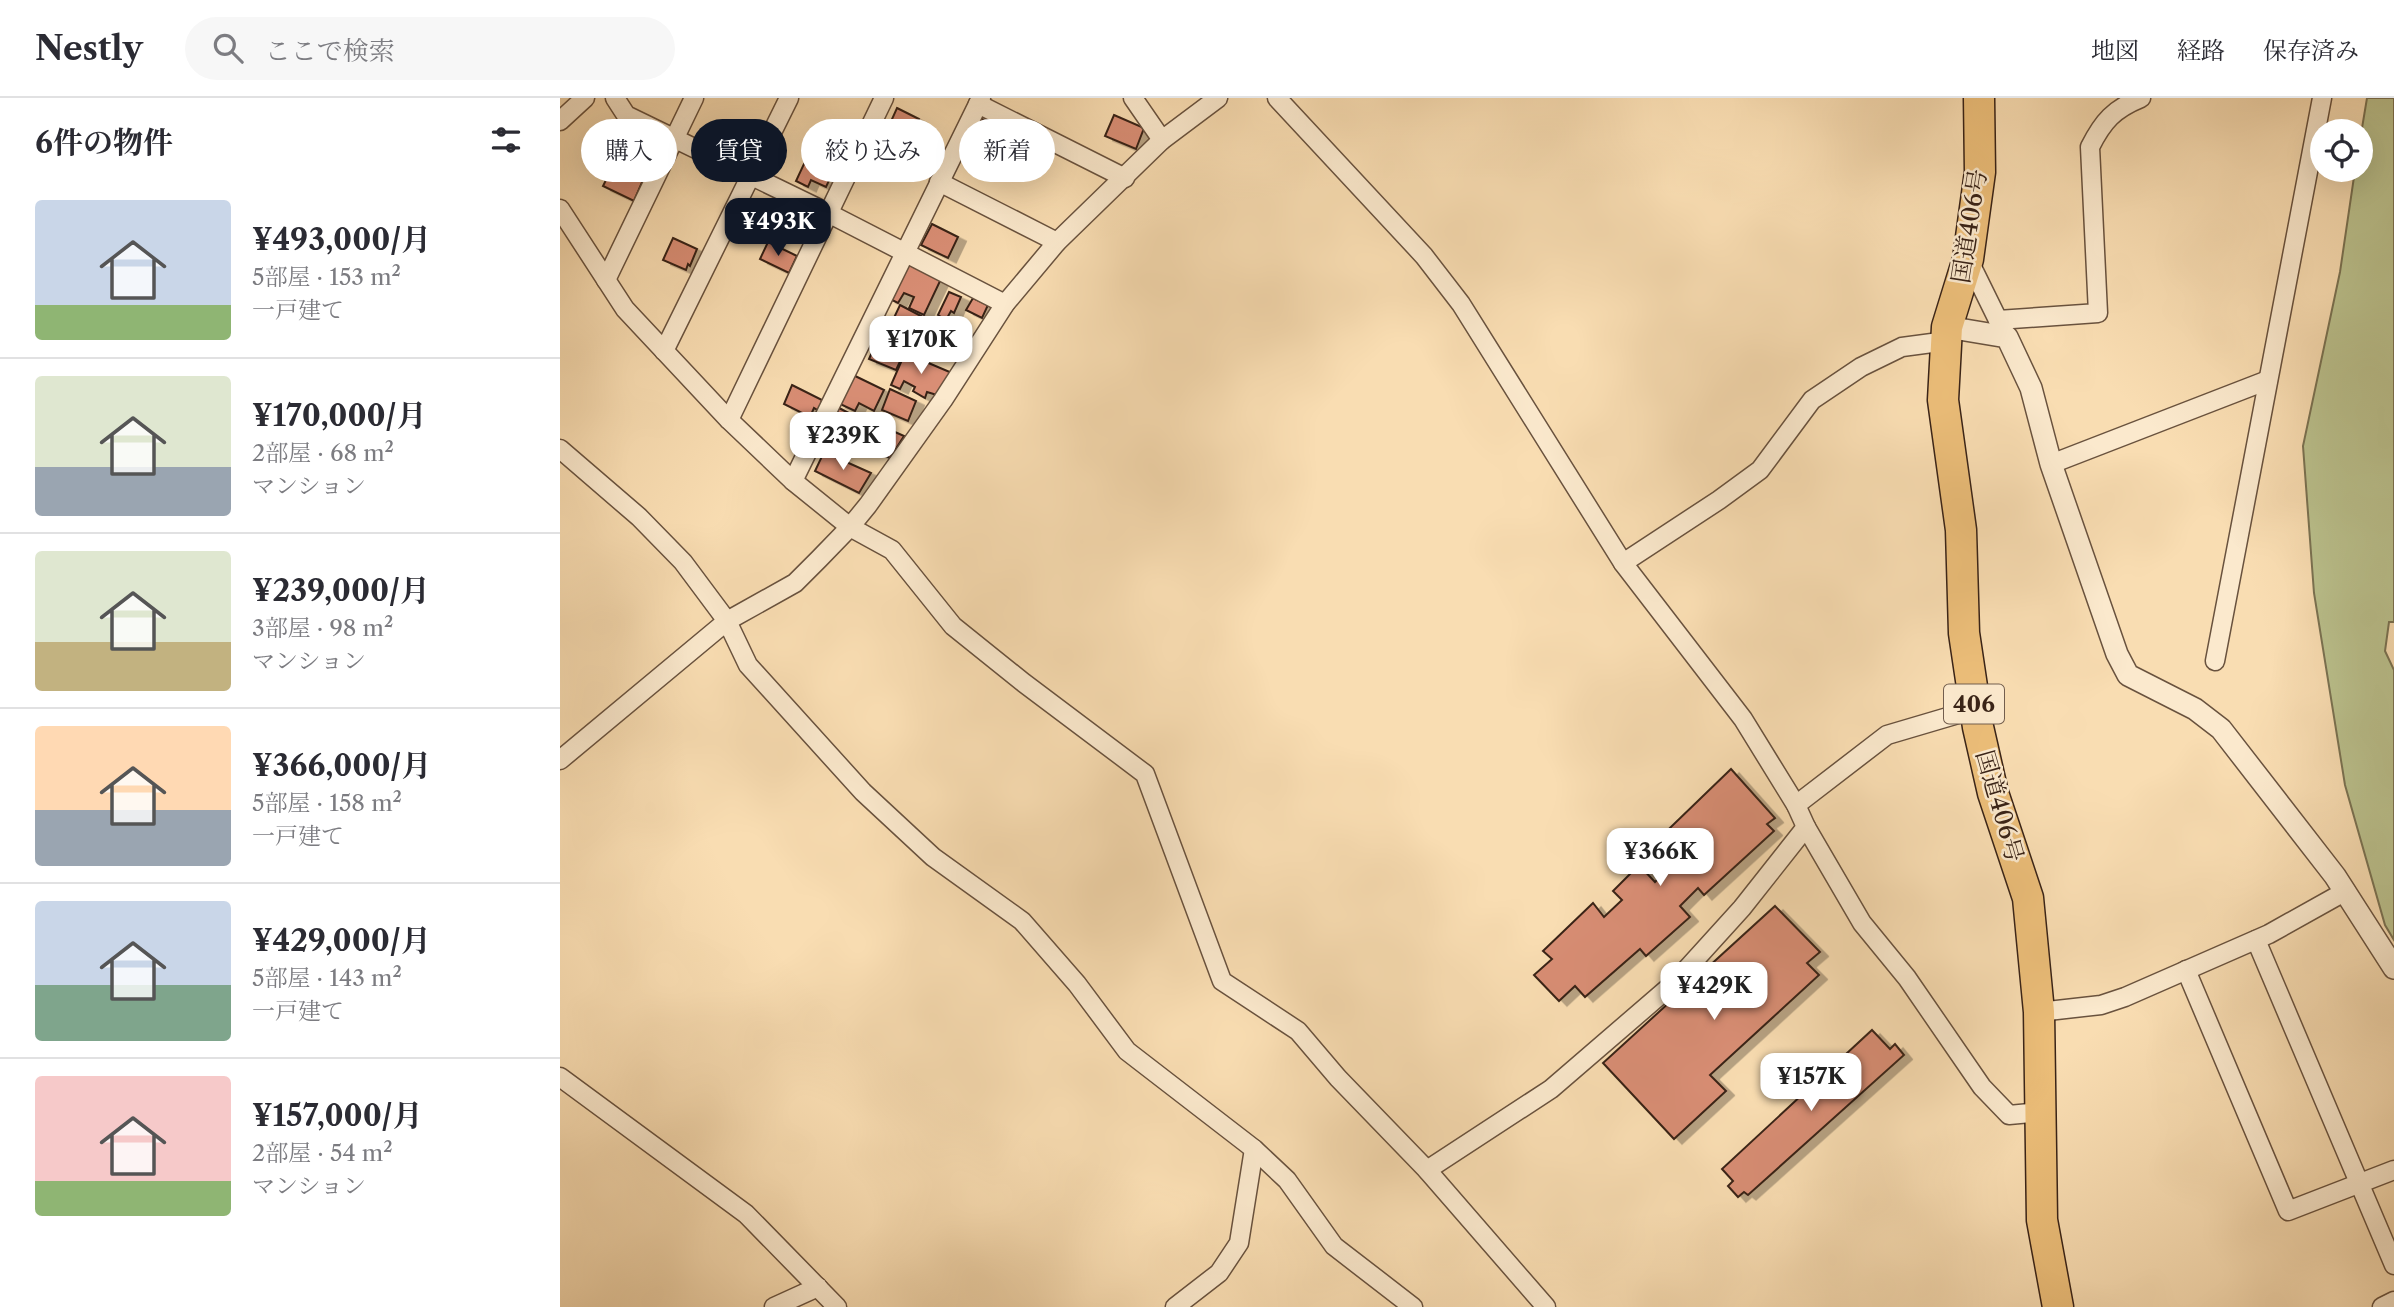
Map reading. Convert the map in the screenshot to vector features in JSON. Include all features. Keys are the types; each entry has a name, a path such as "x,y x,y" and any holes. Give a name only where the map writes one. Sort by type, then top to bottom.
{"highway":[{"name":"国道406号","path":"1979,98 1980,172 1968,259 1947,334 1943,400 1961,530 1964,633 1975,709 1993,793 2028,898 2039,1012 2042,1220 2058,1307"}],"street":[{"path":"560,121 584,98"},
{"path":"615,98 626,115 635,119"},
{"path":"677,134 694,98"},
{"path":"779,119 789,98"},
{"path":"729,420 884,98"},
{"path":"1133,98 1162,140"},
{"path":"560,760 727,621 795,583 850,527 943,400 1005,304 1057,242 1162,140 1217,98"},
{"path":"1277,98 1424,256 1461,304 1623,564 1743,719 1797,805 1806,827 1862,923 1907,978 1982,1087 2009,1115 2041,1112"},
{"path":"1623,564 1760,470 1812,400 1861,367 1902,347 1947,334 2098,313 2090,147 2102,123 2125,104 2141,98"},
{"path":"2214,661 2322,98"},
{"path":"945,170 979,101 1125,178"},
{"path":"606,280 654,182"},
{"path":"664,351 748,182"},
{"path":"765,182 1005,304"},
{"path":"793,481 939,182 1057,242"},
{"path":"560,209 625,309 729,420 793,481 850,527 892,550 953,626 1145,774 1222,981 1298,1031 1338,1078 1427,1170 1546,1307"},
{"path":"1968,259 2031,388 2051,464 2117,654 2128,674 2195,709 2221,729 2346,891 2394,968"},
{"path":"2051,464 2268,380"},
{"path":"560,449 639,517 683,562 727,621 748,665 863,792 933,857 1022,920 1077,984 1127,1051 1254,1149 1287,1180 1334,1246 1413,1307"},
{"path":"1797,805 1887,735 1975,709"},
{"path":"1427,1170 1551,1089 1674,983 1742,908 1806,827"},
{"path":"2039,1012 2101,1005 2256,940 2346,891"},
{"path":"2256,940 2394,1265"},
{"path":"2186,970 2288,1211 2394,1170"},
{"path":"560,1077 746,1214 837,1307"},
{"path":"1175,1307 1219,1273 1238,1243 1254,1149"},
{"path":"774,1307 818,1287"},
{"path":"2382,1307 2394,1301"}],"green space":[{"path":"2367,98 2394,98 2394,622 2389,622 2385,651 2394,670 2394,940 2385,925 2345,785 2314,593 2303,446 2340,272 2353,182 2373,182 2373,119 2364,119"}],"building":[{"path":"897,108 919,119 892,119"},
{"path":"1114,115 1144,128 1136,149 1105,136"},
{"path":"801,170 801,182 810,182 808,187 796,181"},
{"path":"605,182 642,182 634,201 603,186"},
{"path":"815,182 828,182 826,187"},
{"path":"932,224 958,237 948,258 921,245"},
{"path":"673,238 697,249 686,270 663,260"},
{"path":"768,242 797,256 789,273 760,259"},
{"path":"906,262 941,279 924,315 909,308 914,297 904,293 898,303 888,298"},
{"path":"949,292 961,297 954,313 951,311 946,320 938,315"},
{"path":"973,298 988,305 982,318 966,310"},
{"path":"900,305 921,316 914,331 892,322"},
{"path":"926,317 967,338 961,350 956,348 954,354 947,350 945,353 915,338"},
{"path":"878,339 905,351 896,370 869,359"},
{"path":"905,353 952,373 937,395 927,392 925,398 913,391 915,387 904,381 900,389 891,385"},
{"path":"851,374 884,390 874,411 859,403 855,411 838,403"},
{"path":"792,385 822,400 819,411 814,408 810,417 784,404"},
{"path":"890,389 916,401 908,421 882,410"},
{"path":"839,408 868,423 856,444 842,438 834,450 821,443"},
{"path":"870,421 904,436 890,458 860,444"},
{"path":"824,452 871,473 859,493 815,471"},
{"path":"1731,769 1775,818 1767,824 1774,831 1704,895 1698,888 1680,906 1690,917 1646,956 1640,949 1585,997 1575,986 1559,1001 1534,975 1552,959 1543,951 1593,903 1604,917 1622,900 1613,891 1639,865 1655,882 1664,873 1644,853"},
{"path":"1775,906 1820,952 1807,963 1819,975 1710,1075 1726,1091 1674,1139 1603,1063"},
{"path":"1872,1030 1890,1049 1895,1044 1904,1055 1748,1195 1744,1192 1738,1197 1728,1186 1733,1181 1722,1169"}]}
